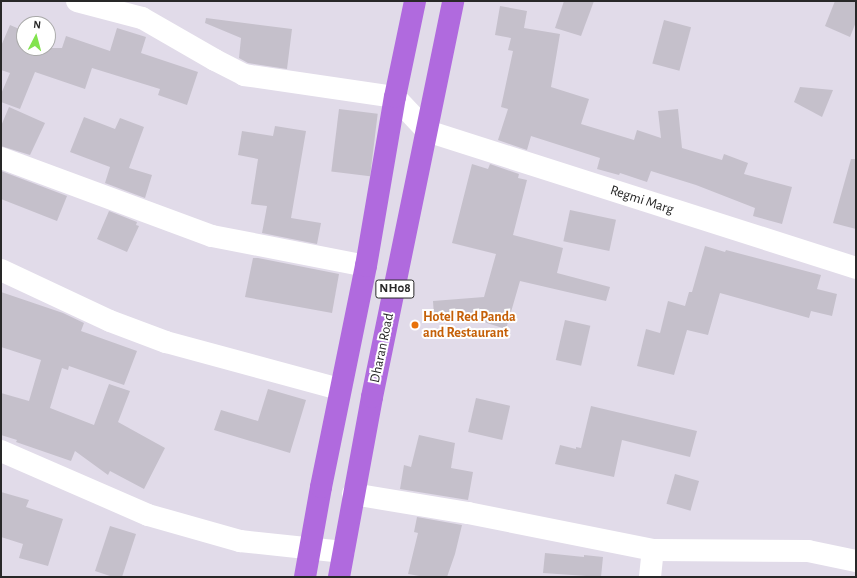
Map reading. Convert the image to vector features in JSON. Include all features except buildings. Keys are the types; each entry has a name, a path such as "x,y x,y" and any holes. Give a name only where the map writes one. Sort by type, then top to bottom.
{"main road":[{"name":"NH08","path":"305,577 340,389 366,266 395,97 415,1"},
{"name":"Dharan Road","path":"339,577 353,494 452,1"}],"street":[{"path":"77,1 142,18 215,60 244,74 395,97 427,131"},
{"name":"Regmi Marg","path":"427,131 856,268"},
{"path":"1,158 212,236 366,266"},
{"path":"1,270 110,321 166,342 340,389"},
{"path":"1,451 148,515 240,541 343,552"},
{"path":"353,494 468,513 653,550 808,551 856,561"},
{"path":"650,577 653,550"}],"place":[{"name":"Hotel Red Panda and Restaurant","path":"415,325"}]}
